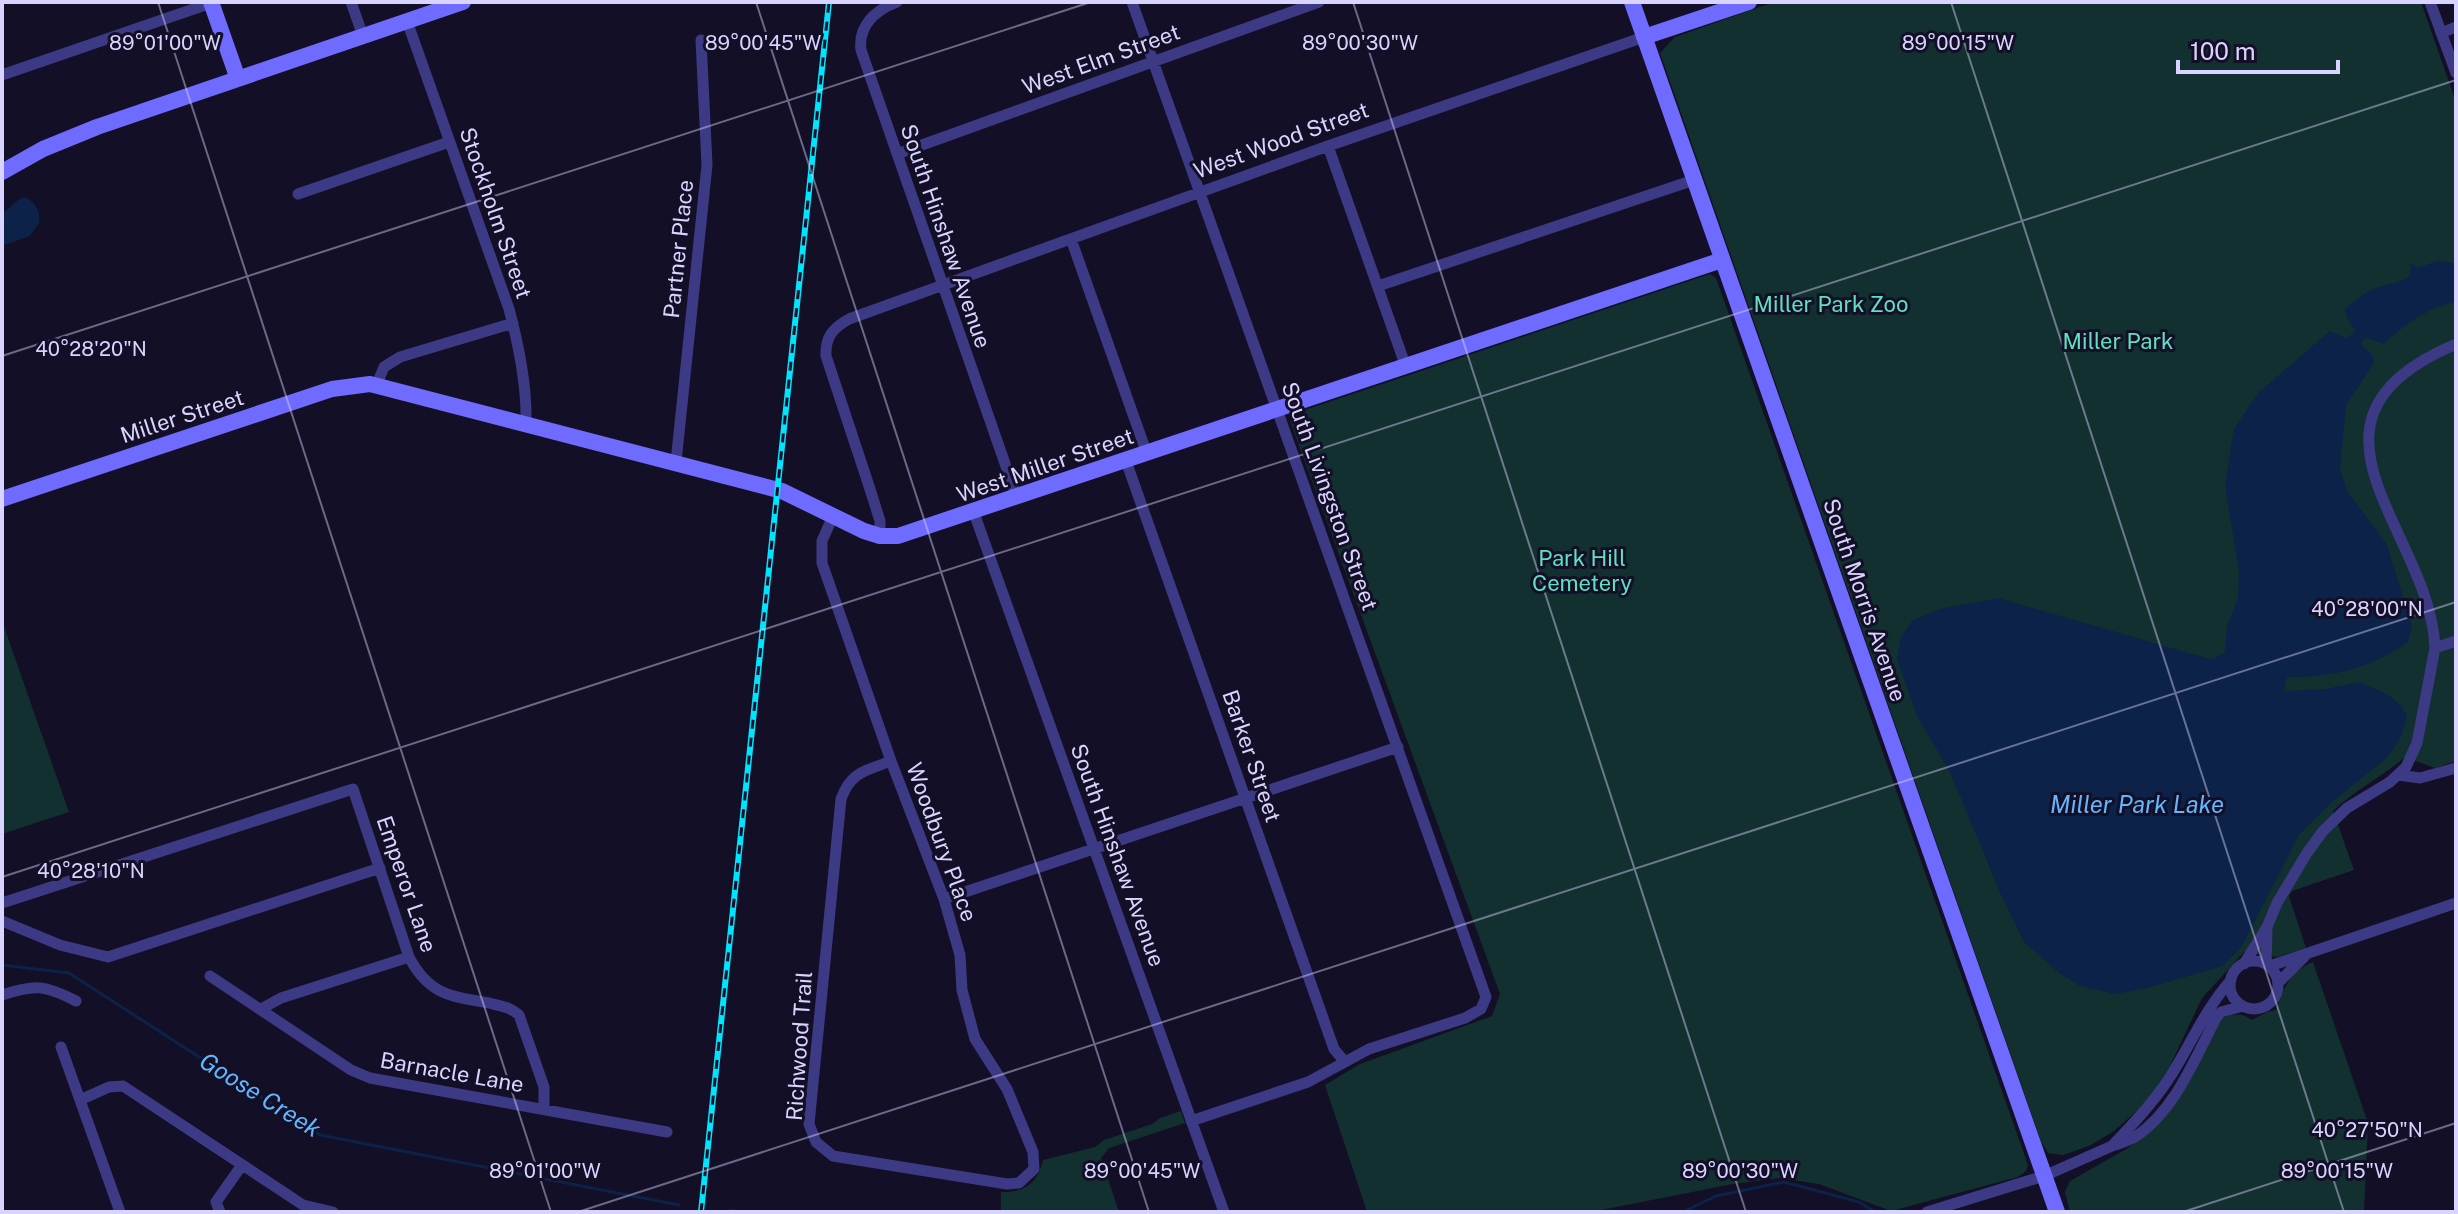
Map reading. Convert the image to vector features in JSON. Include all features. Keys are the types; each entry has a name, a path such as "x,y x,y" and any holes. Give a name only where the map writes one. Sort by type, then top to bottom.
{"street":[{"path":"351,2 363,36"},
{"path":"2,172 43,149 97,127 463,2"},
{"name":"South Hinshaw Avenue","path":"897,2 876,12 861,34 866,70 1017,498"},
{"name":"South Livingston Street","path":"1132,2 1484,989 1485,1003 1475,1013 1369,1049 1345,1062"},
{"name":"West Elm Street","path":"897,154 1319,2"},
{"name":"South Morris Avenue","path":"1632,2 2057,1212"},
{"name":"West Wood Street","path":"880,536 880,521 826,356 826,339 832,330 849,319 1328,146 1749,2"},
{"path":"2430,2 2456,73"},
{"path":"2,75 211,3 238,79"},
{"name":"Stockholm Street","path":"407,21 513,323 526,424"},
{"path":"2441,33 2456,27"},
{"name":"Partner Place","path":"676,462 707,165 701,40"},
{"path":"298,194 449,142"},
{"path":"1328,146 1406,367"},
{"path":"1378,286 1694,180"},
{"path":"1071,239 1147,454"},
{"name":"West Miller Street","path":"880,536 905,535 974,513 1722,260"},
{"path":"513,323 391,361 381,372 377,384 782,491 880,536"},
{"path":"2112,1146 2143,1114 2160,1090 2211,1002 2244,964 2267,927 2277,903 2323,831 2347,808 2398,775 2413,756 2435,648 2433,622 2424,593 2375,486 2371,464 2371,423 2385,392 2397,379 2423,360 2456,344"},
{"name":"Miller Street","path":"2,499 332,389 377,384"},
{"name":"Barker Street","path":"1126,461 1334,1049 1345,1062"},
{"name":"South Hinshaw Avenue","path":"974,513 1224,1212"},
{"name":"Woodbury Place","path":"833,516 822,541 822,563 891,761 944,899 960,955 962,990 975,1039 1007,1089 1033,1152 1034,1169 1028,1177"},
{"path":"2435,648 2456,641"},
{"path":"944,899 1398,747"},
{"name":"Richwood Trail","path":"891,761 855,775 841,799 809,1124 816,1142 833,1156 1007,1184 1019,1183 1028,1177"},
{"path":"2398,775 2420,778 2456,768"},
{"name":"Emperor Lane","path":"2,903 353,789 409,957 418,973 436,990 510,1008 519,1015 544,1087 544,1109"},
{"path":"2,921 60,945 108,957 380,868"},
{"path":"2244,964 2255,961 2268,965 2305,956 2456,903"},
{"path":"1927,1212 2044,1176 2135,1138 2162,1112 2181,1085 2221,1012 2243,1006 2255,1009 2269,1004 2278,991 2278,983 2268,965 2267,927"},
{"path":"2278,983 2305,956"},
{"path":"261,1009 281,998 409,957"},
{"name":"Barnacle Lane","path":"210,976 351,1070 370,1078 667,1132"},
{"path":"2231,980 2233,995 2243,1006"},
{"path":"2,995 33,986 76,1001"},
{"path":"61,1047 120,1212"},
{"path":"1191,1121 1308,1082 1345,1062"},
{"path":"80,1100 109,1087 123,1086 303,1205 333,1212"},
{"path":"220,1212 216,1202 242,1165"}],"green space":[{"name":"Miller Park","path":"1774,2 2421,2 2456,102 2456,761 2435,768 2405,757 2333,811 2354,870 2292,891 2289,896 2306,948 2277,957 2244,952 2202,998 2169,1068 2138,1110 2114,1131 2089,1146 2063,1155 2048,1153 2041,1141 1660,53 1675,37"},
{"name":"Park Hill Cemetery","path":"1710,274 1716,278 2028,1165 2026,1171 2018,1177 1891,1211 1819,1184 1779,1178 1591,1212 1367,1212 1325,1085 1360,1064 1492,1016 1500,994 1290,421 1296,413"},
{"path":"2,621 69,812 2,834"},
{"path":"2313,962 2368,1123 2364,1212 2070,1212 2065,1192 2070,1181 2128,1148 2157,1124 2221,1019 2237,1015 2252,1020 2276,1010 2288,981 2298,970"},
{"path":"1181,1111 1185,1123 1109,1148 1101,1158 1119,1212 1001,1212 1001,1192 1017,1191 1029,1185 1038,1175 1043,1160 1095,1147 1104,1140"}],"water":[{"path":"24,197 36,207 39,223 30,236 2,246 2,214"},
{"name":"Miller Park Lake","path":"2437,261 2456,263 2456,302 2435,308 2417,318 2384,344 2365,337 2361,345 2372,354 2374,363 2346,405 2340,469 2347,491 2387,545 2412,626 2407,643 2379,659 2350,670 2320,676 2287,677 2284,691 2326,689 2360,682 2401,705 2407,716 2401,737 2387,758 2333,801 2299,835 2242,946 2223,966 2115,994 2080,986 2058,972 2024,942 1950,772 1917,716 1897,658 1901,637 1913,620 1940,609 1998,598 2213,659 2225,652 2227,626 2238,598 2239,571 2225,485 2234,429 2258,393 2330,331 2347,338 2356,331 2345,309 2370,291 2410,276 2411,263 2418,268"}],"waterway":[{"name":"Goose Creek","path":"2,965 69,973 320,1135 679,1205"},
{"name":"Goose Creek","path":"1683,1212 1716,1196 1784,1182 1859,1202 1875,1212"},
{"name":"Goose Creek","path":"730,1210 740,1212"}],"railway":[{"path":"701,1212 829,2"}],"park label":[{"name":"Miller Park Zoo","path":"1831,304"}]}
